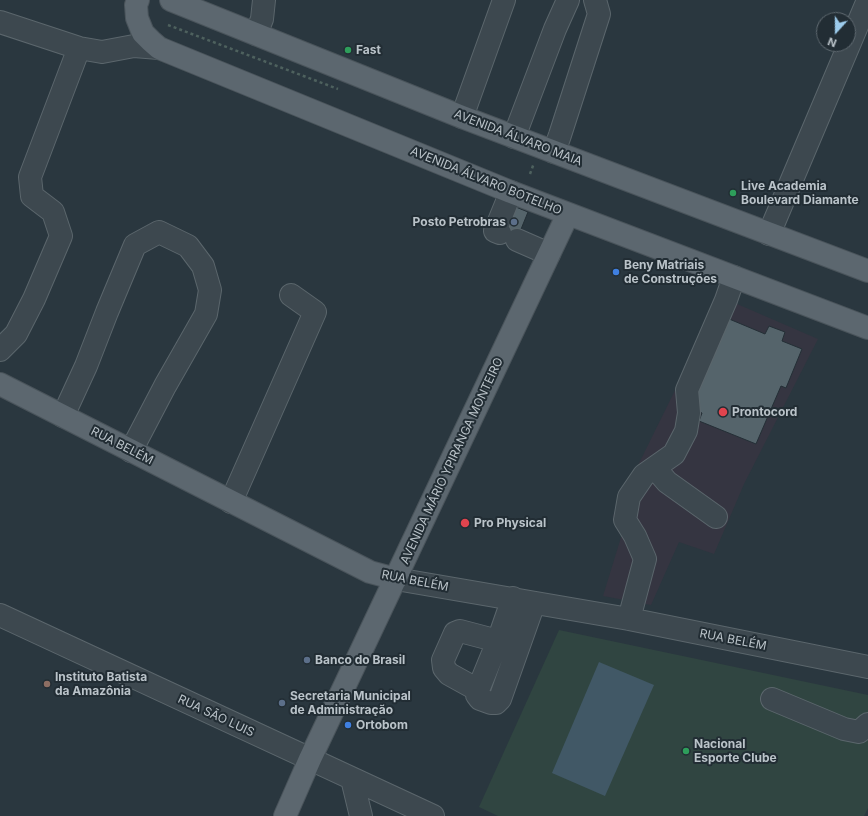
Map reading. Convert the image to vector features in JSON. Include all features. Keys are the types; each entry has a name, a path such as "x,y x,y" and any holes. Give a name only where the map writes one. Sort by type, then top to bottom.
{"main road":[{"name":"AVENIDA ÁLVARO BOTELHO","path":"138,0 136,5 137,18 143,33 151,41 163,38 511,192 868,328"},
{"name":"AVENIDA ÁLVARO MAIA","path":"170,10 256,34 514,137 544,155 770,234 868,271"},
{"name":"AVENIDA MÁRIO YPIRANGA MONTEIRO","path":"285,816 310,759 568,214"},
{"name":"RUA BELÉM","path":"0,384 370,572 396,579"}],"street":[{"path":"256,34 262,19 264,0"},
{"path":"462,117 504,0"},
{"path":"514,137 555,29 568,0"},
{"path":"544,155 560,135 599,14 595,0"},
{"path":"770,234 868,0"},
{"path":"0,22 79,48 102,52 134,46 163,38"},
{"path":"0,350 16,334 34,299 60,236 53,212 32,196 30,177 79,48"},
{"path":"511,192 495,231 549,254"},
{"path":"62,416 86,366 106,312 135,245 159,232 188,246 203,266 210,290 206,314 165,386 131,451"},
{"path":"629,619 645,559 635,536 625,520 629,497 644,475 674,454 686,431 689,413 687,390 726,300 734,277"},
{"path":"231,502 315,312 290,295"},
{"path":"655,468 667,482 716,518"},
{"name":"RUA BELÉM","path":"396,579 629,619 868,667"},
{"path":"513,598 498,641 478,690 477,695 480,699 491,703 496,703 500,699 534,603"},
{"name":"RUA SÃO LUIS","path":"0,615 433,816"},
{"path":"478,690 449,674 444,668 443,660 455,633 460,630 498,641"},
{"path":"772,699 844,729 860,732 868,724"},
{"path":"352,778 361,816"}],"path":[{"path":"163,38 170,10"},
{"path":"530,174 544,155"}],"shaded area":[{"name":"Prontocord","path":"721,297 818,339 744,484 714,554 679,542 651,605 603,596 622,534 613,516"},
{"path":"599,662 654,685 605,796 552,773"}],"green space":[{"name":"Nacional Esporte Clube","path":"559,630 868,695 868,808 864,816 498,816 479,807"}],"building":[{"name":"Posto Petrobras","path":"511,205 528,212 515,244 498,237"},
{"path":"722,316 765,334 769,326 785,332 782,341 802,349 786,388 781,386 756,444 699,421 702,413 692,409"}],"place":[{"name":"Fast","path":"348,50"},
{"name":"Live Academia Boulevard Diamante","path":"733,193"},
{"name":"Posto Petrobras","path":"514,222"},
{"name":"Beny Matriais de Construções","path":"616,272"},
{"name":"Prontocord","path":"723,412"},
{"name":"Pro Physical","path":"465,523"},
{"name":"Banco do Brasil","path":"307,660"},
{"name":"Instituto Batista da Amazônia","path":"47,684"},
{"name":"Secretaria Municipal de Administração","path":"282,703"},
{"name":"Ortobom","path":"348,725"},
{"name":"Nacional Esporte Clube","path":"686,751"}]}
